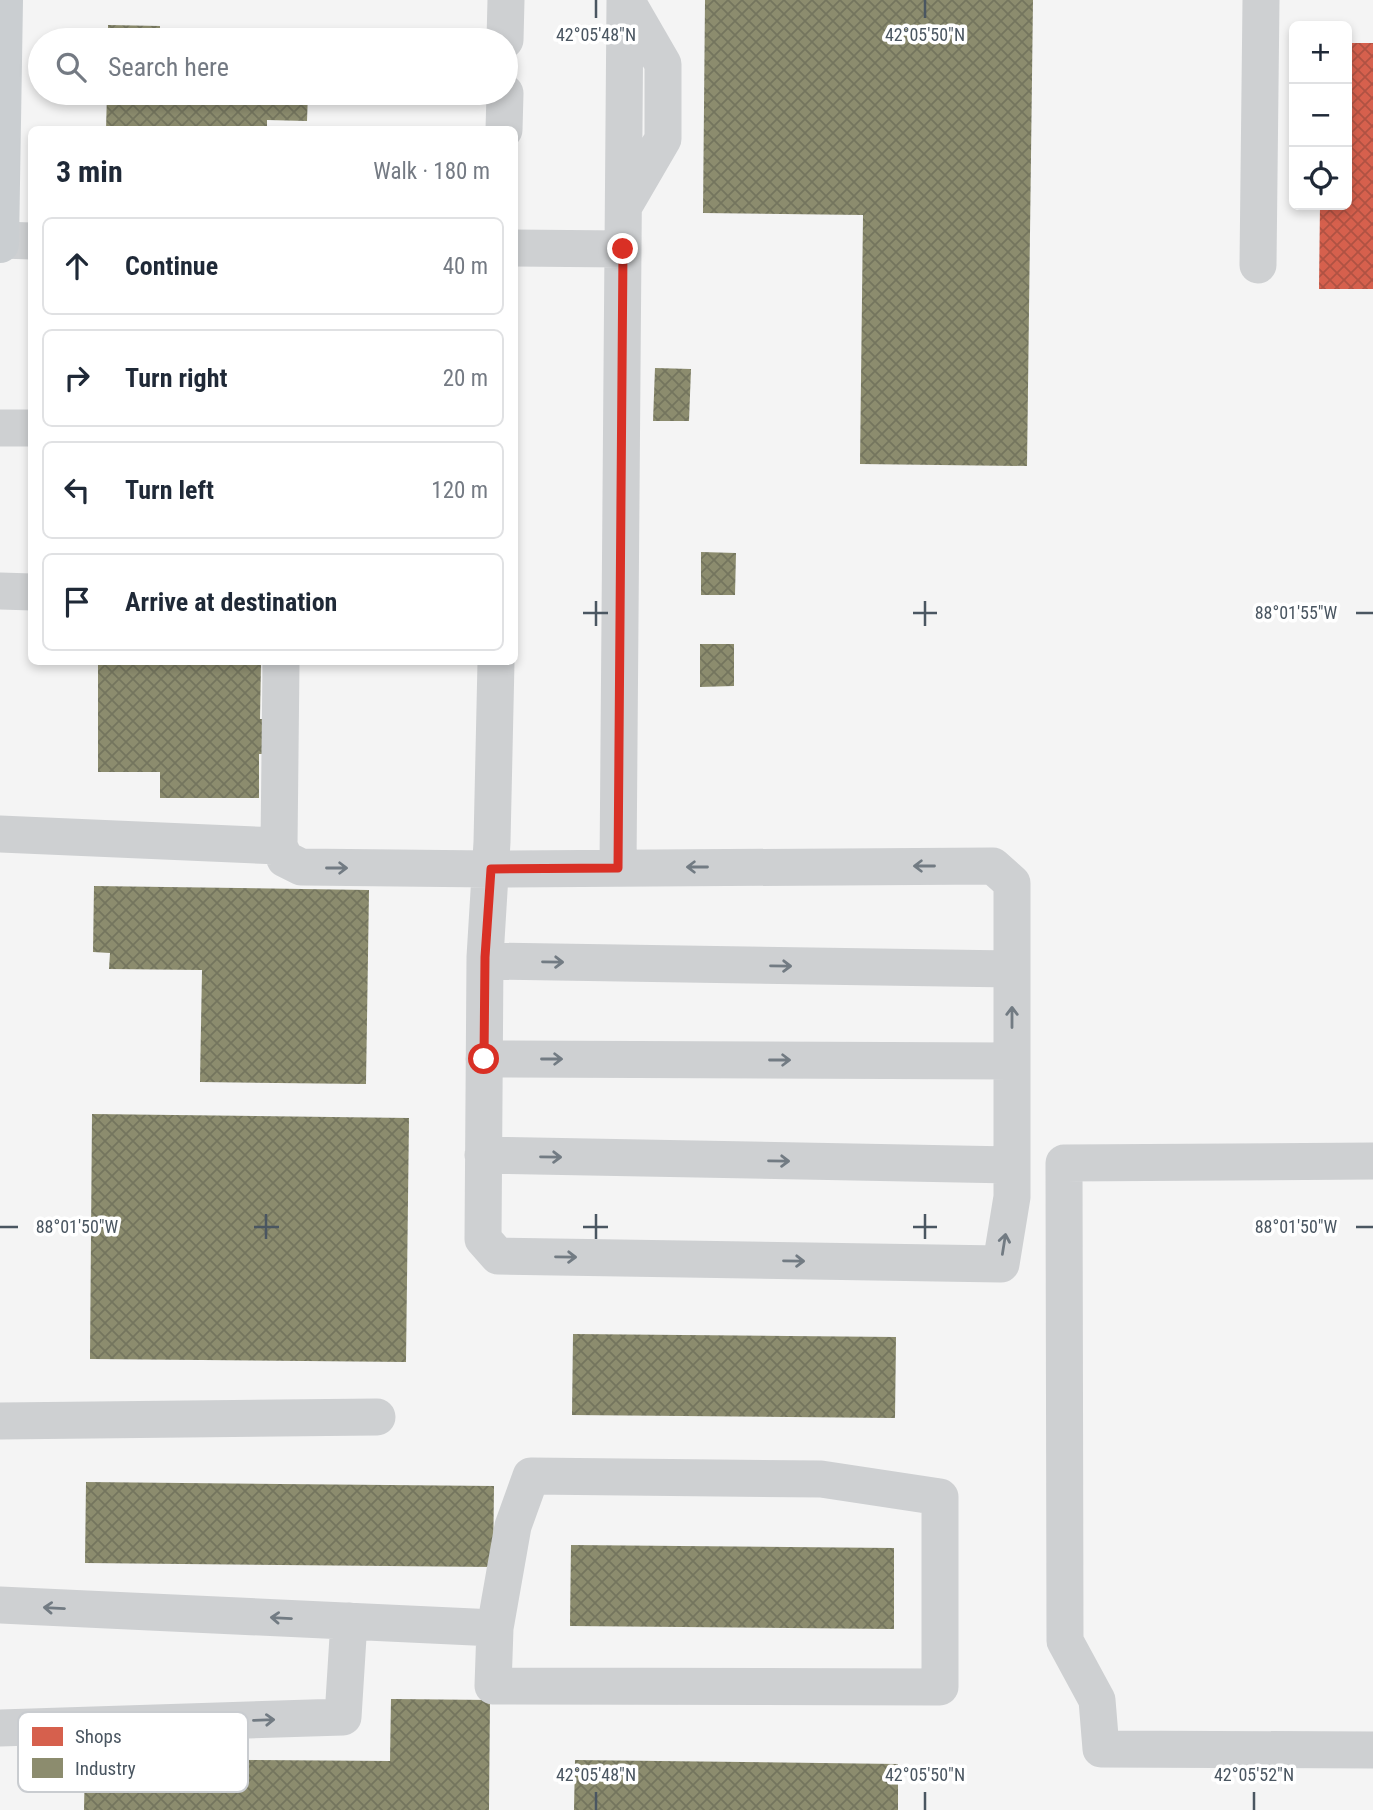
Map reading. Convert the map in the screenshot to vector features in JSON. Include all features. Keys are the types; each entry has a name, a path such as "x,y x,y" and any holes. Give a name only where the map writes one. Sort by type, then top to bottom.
{"main road":[{"path":"0,242 4,0"}],"lane":[{"path":"506,0 506,28"},
{"path":"618,868 625,0"},
{"path":"1258,265 1261,0"},
{"path":"504,126 505,105"},
{"path":"0,242 28,241"},
{"path":"518,248 623,249"},
{"path":"0,428 28,428"},
{"path":"0,591 28,592"},
{"path":"281,665 279,846 285,859 301,867 491,869 993,866 1012,883 1012,1197 1001,1264 498,1256 483,1239 485,961 491,869 496,665"},
{"path":"0,834 279,846"},
{"path":"485,961 1012,969"},
{"path":"484,1059 1012,1061"},
{"path":"483,1155 1012,1165"},
{"path":"1373,1161 1064,1163 1064,1176 1065,1641 1097,1700 1101,1749 1373,1750"},
{"path":"0,1421 377,1417"},
{"path":"531,1476 821,1479 940,1497 940,1687 493,1686 495,1628 513,1526 531,1476"},
{"path":"0,1605 495,1628"},
{"path":"248,1720 343,1717 349,1621"},
{"path":"0,1728 18,1727"}],"building: Shops":[{"path":"1352,43 1373,43 1373,289 1319,289 1320,210 1352,210"}],"building: Industry":[{"path":"705,0 1033,0 1027,466 860,464 863,215 703,213"},
{"path":"108,25 160,26 160,28 108,28"},
{"path":"107,105 308,105 307,121 267,120 267,126 106,126"},
{"path":"655,368 691,369 689,421 653,421"},
{"path":"701,552 736,553 735,595 701,595"},
{"path":"700,644 734,644 734,686 700,687"},
{"path":"98,665 261,665 260,719 279,719 279,754 259,754 259,798 160,798 160,772 98,772"},
{"path":"94,886 369,890 366,1084 200,1082 202,970 109,969 110,953 93,952"},
{"path":"92,1114 409,1118 406,1362 90,1359"},
{"path":"573,1334 896,1337 895,1418 572,1415"},
{"path":"86,1482 494,1486 493,1567 85,1563"},
{"path":"571,1545 894,1548 894,1629 570,1626"},
{"path":"391,1699 490,1700 489,1810 84,1810 84,1792 248,1792 248,1760 390,1761"},
{"path":"575,1760 898,1764 898,1810 574,1810"}],"route":[{"path":"484,1059 485,957 491,869 618,868 623,249"}]}
